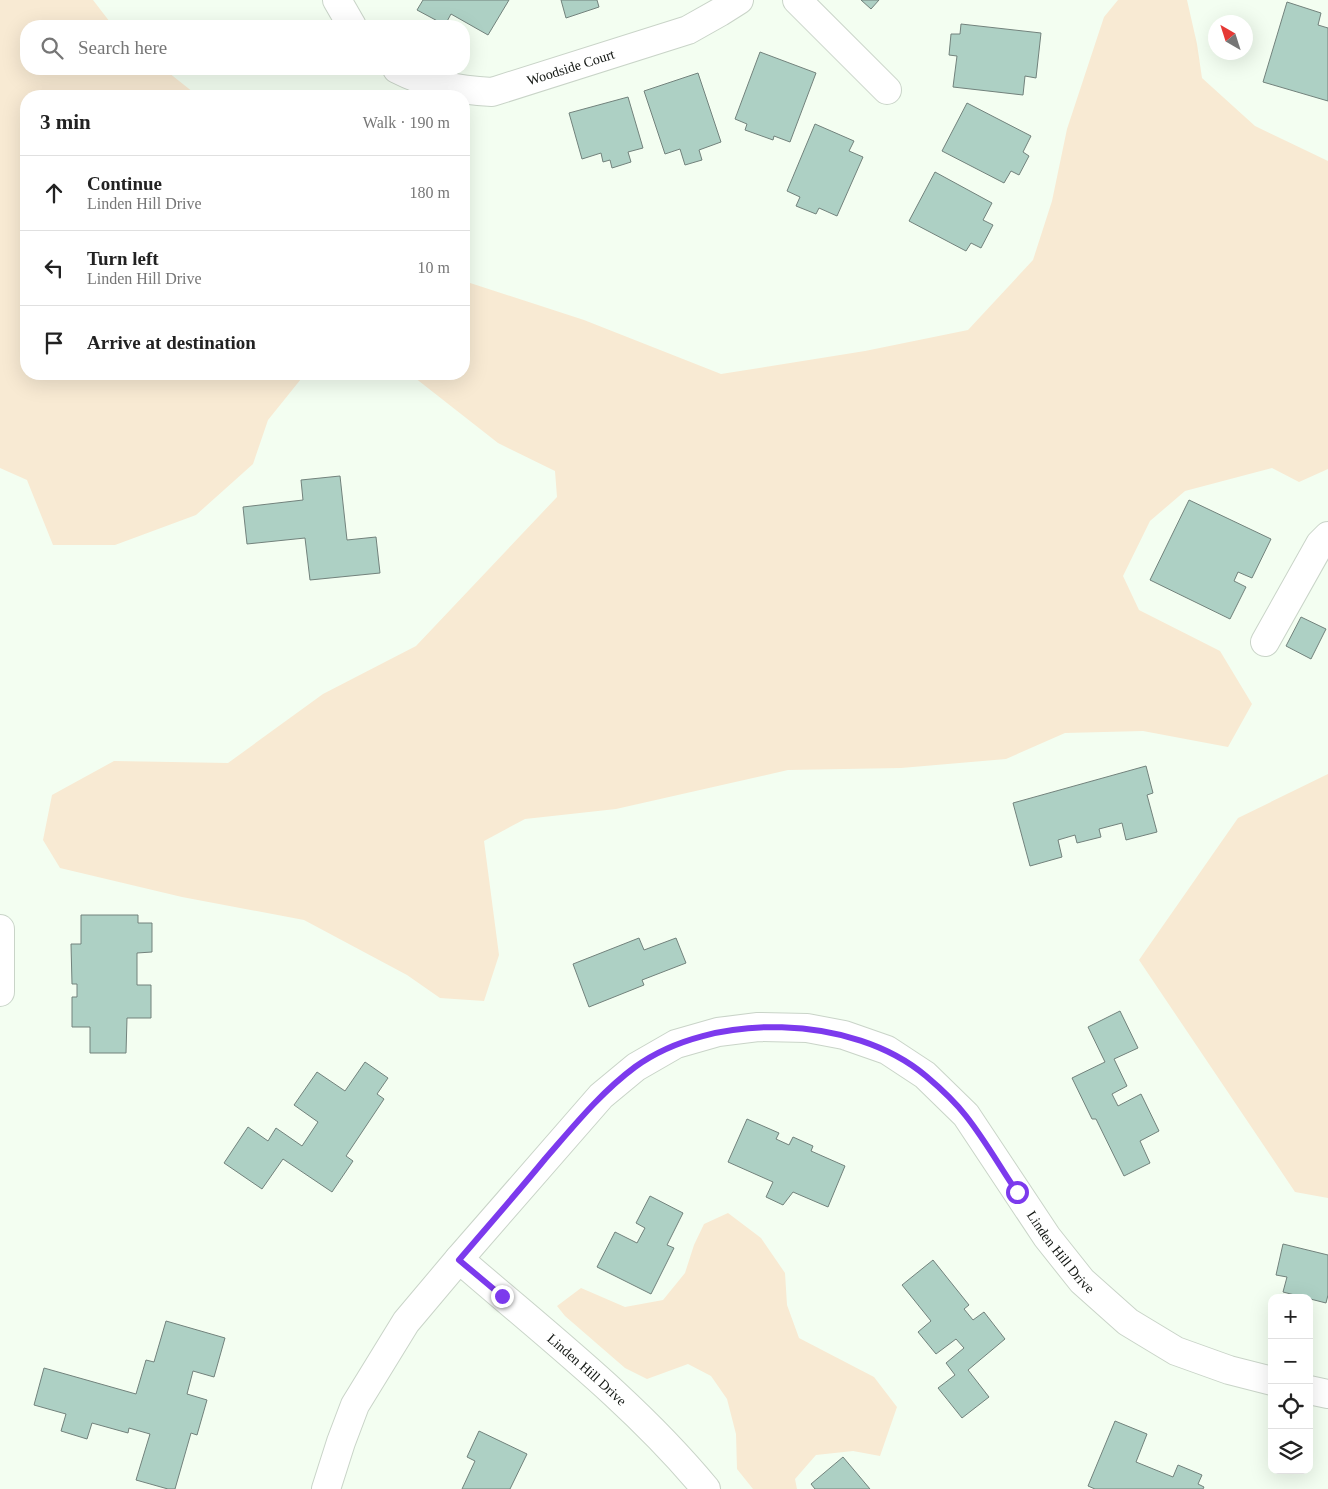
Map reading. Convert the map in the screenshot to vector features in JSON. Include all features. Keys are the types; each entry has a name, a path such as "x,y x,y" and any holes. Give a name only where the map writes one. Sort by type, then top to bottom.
{"street":[{"path":"337,0 349,20"},
{"name":"Woodside Court","path":"470,91 492,92 688,30 739,0"},
{"path":"797,0 887,90"},
{"name":"Woodside Court","path":"411,75 429,83 466,90"},
{"path":"1265,642 1323,554"},
{"path":"0,930 0,992"},
{"name":"Linden Hill Drive","path":"326,1489 355,1405 406,1322 601,1096 636,1067 676,1044 718,1032 758,1027 807,1028 844,1035 887,1050 926,1075 966,1115 1048,1237 1082,1281 1128,1322 1176,1351 1229,1370 1268,1379"},
{"name":"Linden Hill Drive","path":"459,1260 630,1407 680,1457 706,1489"},
{"path":"1313,1391 1328,1394"}],"shaded area":[{"path":"0,0 93,0 108,20 20,20 20,75 172,75 190,90 20,90 20,380 300,380 268,420 253,464 196,515 115,545 53,545 27,480 0,468"},
{"path":"1118,0 1187,0 1197,44 1202,78 1255,126 1328,161 1328,469 1299,482 1272,468 1185,491 1150,521 1123,576 1139,610 1220,651 1252,704 1228,747 1143,731 1065,733 1006,759 901,768 788,770 616,809 525,819 484,841 499,955 484,1001 440,998 407,975 304,920 182,897 60,868 43,840 52,795 114,761 228,763 323,694 416,646 557,497 555,471 498,443 418,380 470,380 470,283 584,320 721,374 865,351 968,330 1033,260 1052,201 1067,129 1104,17"},
{"path":"1328,774 1328,1198 1295,1192 1139,960 1238,818"},
{"path":"728,1213 761,1238 785,1273 787,1305 799,1338 874,1377 897,1407 880,1456 853,1451 816,1455 795,1479 797,1489 753,1489 737,1469 736,1434 727,1399 711,1376 688,1364 647,1379 625,1368 565,1316 557,1306 581,1288 625,1307 663,1300 685,1273 694,1245 704,1224"}],"building":[{"path":"423,0 509,0 488,35 470,25 470,20 462,20 451,14 448,20 436,20 417,10"},
{"path":"561,0 597,0 599,7 566,18"},
{"path":"861,0 879,0 871,9"},
{"path":"1287,2 1321,13 1318,25 1328,28 1328,101 1263,82"},
{"path":"961,24 1041,33 1036,78 1025,76 1023,95 953,87 957,56 949,55 951,34 960,34"},
{"path":"760,52 816,73 790,142 774,136 773,140 745,130 747,124 735,119"},
{"path":"698,73 721,142 699,150 702,160 685,165 680,149 665,154 644,91"},
{"path":"628,97 643,148 628,152 631,162 612,168 610,160 603,162 601,153 582,159 569,113"},
{"path":"967,103 1031,136 1023,152 1029,156 1019,175 1011,171 1004,183 942,151"},
{"path":"815,124 854,141 849,151 863,157 837,216 819,208 816,214 796,206 800,197 787,191"},
{"path":"935,172 992,203 983,220 993,225 981,248 971,243 966,251 909,221"},
{"path":"340,476 347,540 376,537 380,573 310,580 305,538 247,544 243,507 303,500 301,480"},
{"path":"1189,500 1271,539 1252,578 1238,572 1234,581 1246,587 1230,619 1150,580"},
{"path":"1301,617 1326,629 1311,659 1286,646"},
{"path":"1146,766 1153,793 1147,795 1157,832 1126,840 1122,823 1099,829 1101,837 1077,843 1075,835 1058,840 1062,857 1030,866 1013,803"},
{"path":"81,915 138,915 138,923 152,923 152,952 137,953 137,985 151,985 151,1018 127,1018 126,1053 90,1053 90,1027 72,1027 72,997 77,997 77,984 72,984 71,944 81,944"},
{"path":"639,938 644,950 676,938 686,963 642,980 644,985 589,1007 573,964"},
{"path":"1120,1011 1138,1048 1114,1059 1127,1086 1112,1094 1118,1106 1141,1094 1159,1131 1140,1141 1150,1163 1124,1176 1096,1119 1092,1119 1072,1078 1105,1062 1088,1027"},
{"path":"365,1062 388,1078 377,1094 384,1099 346,1156 353,1161 332,1192 283,1159 262,1189 224,1163 248,1127 268,1141 276,1128 302,1146 318,1122 294,1105 317,1072 345,1091"},
{"path":"747,1119 779,1133 776,1139 789,1145 793,1137 813,1146 811,1151 845,1166 828,1207 793,1192 783,1205 766,1197 773,1182 728,1162"},
{"path":"650,1196 683,1213 667,1245 674,1248 651,1294 597,1267 615,1232 637,1243 645,1228 636,1223"},
{"path":"1283,1244 1328,1255 1328,1295 1326,1303 1313,1300 1313,1294 1283,1292 1287,1277 1276,1275"},
{"path":"933,1260 969,1305 964,1309 973,1320 984,1312 1005,1339 968,1370 989,1397 962,1418 938,1388 955,1375 946,1363 964,1348 956,1339 936,1354 918,1332 931,1321 902,1285"},
{"path":"166,1321 225,1338 214,1377 193,1371 187,1394 207,1400 197,1435 191,1433 175,1489 168,1489 136,1480 150,1434 129,1428 128,1433 92,1423 87,1439 61,1431 66,1414 34,1405 44,1368 136,1394 146,1360 154,1362"},
{"path":"1115,1421 1147,1434 1136,1462 1173,1477 1178,1465 1202,1475 1198,1484 1204,1487 1203,1489 1095,1489 1088,1486"},
{"path":"479,1431 527,1454 510,1489 462,1489 475,1461 467,1457"},
{"path":"843,1457 870,1489 815,1489 811,1484"}],"route":[{"path":"502,1296 459,1260 601,1096 636,1067 676,1044 718,1032 758,1027 807,1028 844,1035 887,1050 926,1075 966,1115 1017,1192"}]}
